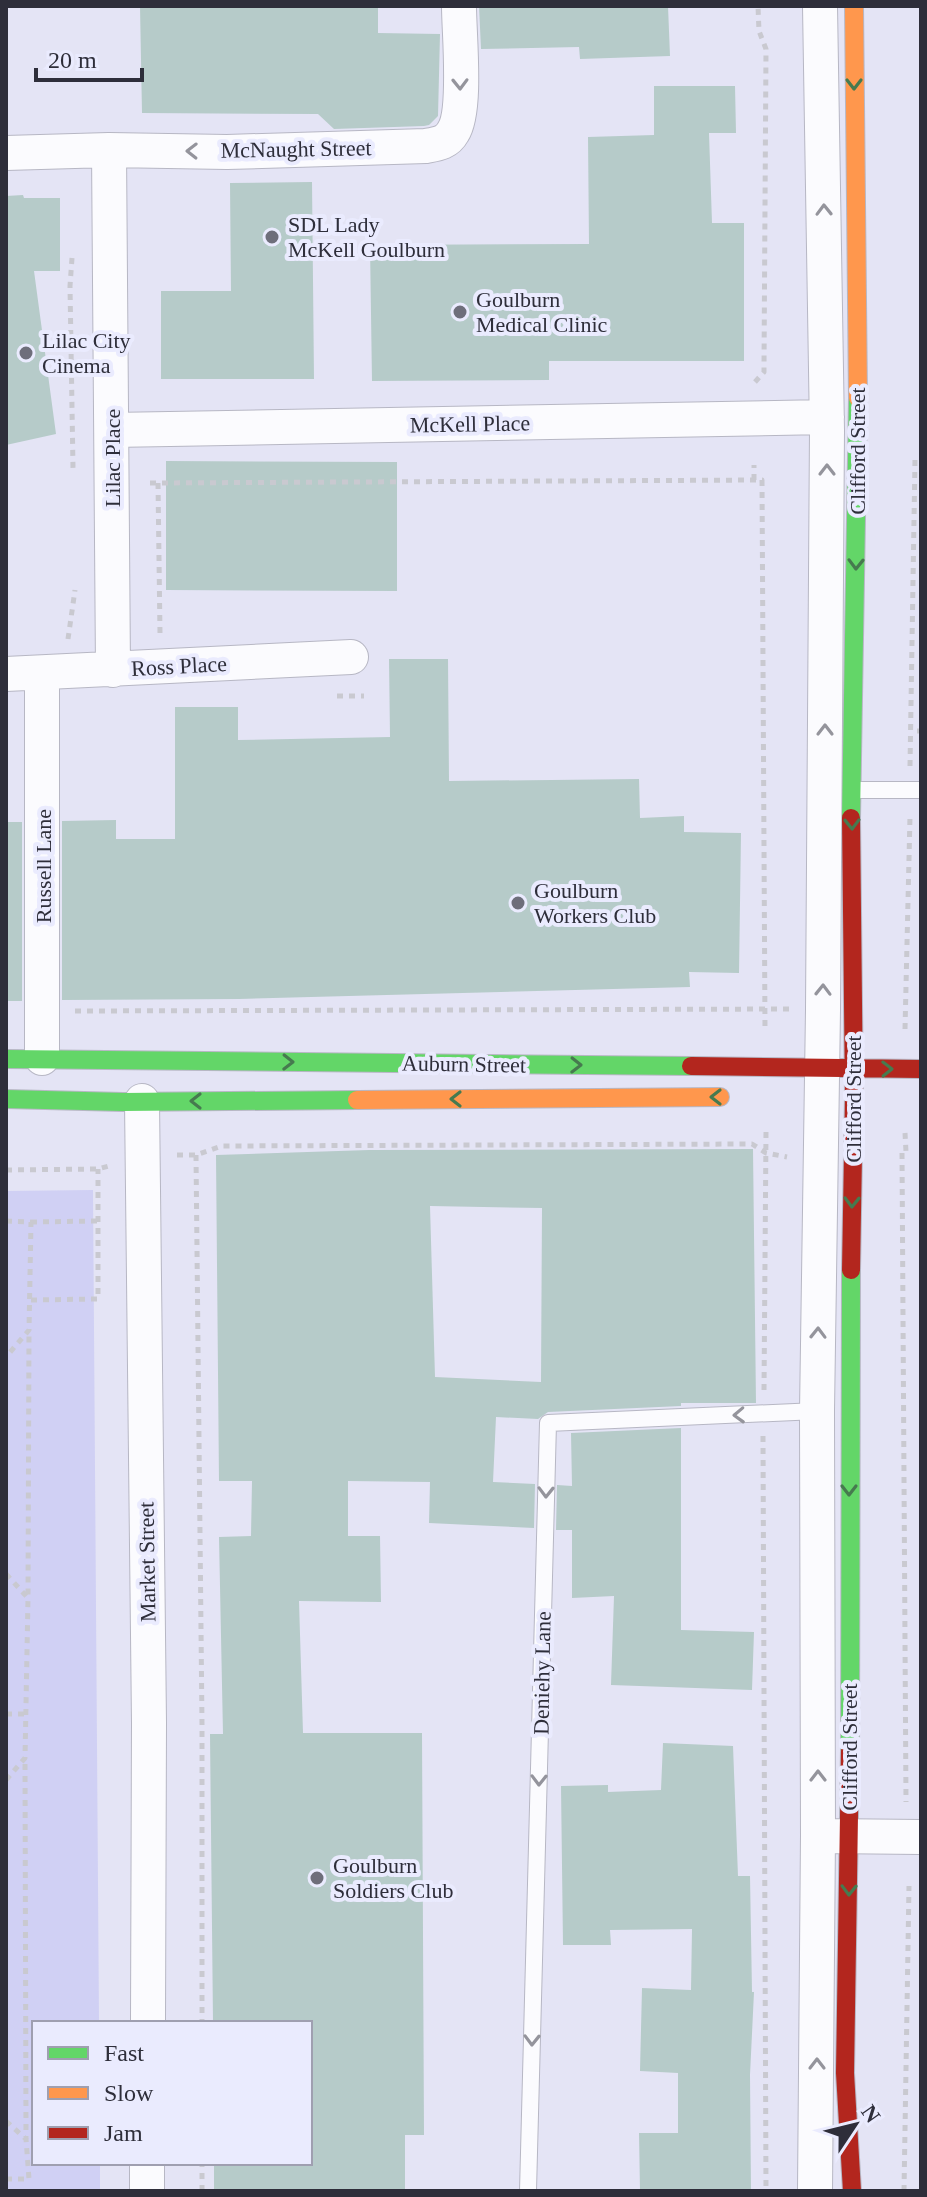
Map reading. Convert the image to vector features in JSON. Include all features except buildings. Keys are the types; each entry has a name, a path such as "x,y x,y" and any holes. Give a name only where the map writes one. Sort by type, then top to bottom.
{"main road":[{"name":"Clifford Street","path":"841,347 854,6"},
{"name":"Auburn Street","path":"6,1059 838,1087 921,1069"},
{"name":"Clifford Street","path":"838,1087 849,1412 834,1836 852,2191"},
{"name":"Auburn Street","path":"6,1099 142,1101 734,1096"}],"street":[{"name":"McNaught Street","path":"6,153 109,150 227,152 426,146 444,142 454,132 460,111 459,6"},
{"name":"Clifford Street","path":"815,2191 834,1836 817,1411 838,1087 837,426 841,347 820,6"},
{"name":"Lilac Place","path":"109,150 113,670"},
{"name":"McKell Place","path":"112,430 837,426"},
{"name":"Ross Place","path":"6,674 351,657"},
{"name":"Russell Lane","path":"42,673 42,1058"},
{"name":"Market Street","path":"142,1101 149,1723 148,2021"},
{"path":"834,1836 921,1837"},
{"path":"147,2165 147,2191"}],"lane":[{"path":"838,791 916,790"},
{"name":"Deniehy Lane","path":"528,2191 548,1423 817,1411"}],"path":[{"path":"755,382 764,372 766,49 759,31 758,6"},
{"name":"Lilac Place","path":"72,254 74,479"},
{"path":"905,1035 916,790 915,459"},
{"path":"754,465 754,480"},
{"path":"150,483 762,480 765,1009"},
{"name":"Lilac Place","path":"158,483 160,641"},
{"path":"65,644 70,633 75,588"},
{"path":"43,1011 791,1009"},
{"path":"766,1131 763,1414 766,2191"},
{"path":"905,1133 906,1152 902,1152 906,1802"},
{"path":"202,2021 196,1155 222,1146 752,1144 766,1153 792,1157"},
{"path":"6,1170 98,1169 98,1299 31,1300"},
{"path":"6,1221 98,1221"},
{"path":"6,2179 29,2179 26,2139 25,1758 31,1222"},
{"path":"6,1357 29,1330"},
{"path":"6,1574 28,1598"},
{"path":"6,1714 26,1714"},
{"path":"6,1780 25,1758"},
{"path":"904,2191 909,1886"},
{"path":"6,2121 26,2139"},
{"path":"202,2165 202,2191"}],"shaded area":[{"path":"93,1190 99,2021 32,2021 32,2165 100,2165 100,2191 6,2191 6,1191"}],"traffic: fast":[{"path":"851,818 858,398"},
{"path":"6,1059 691,1066"},
{"path":"6,1099 123,1102 357,1100"},
{"path":"850,1751 851,1270"}],"traffic: slow":[{"path":"854,6 858,398"},
{"path":"357,1100 720,1097"}],"traffic: jam":[{"path":"851,818 854,1096 851,1270"},
{"path":"691,1066 921,1069"},
{"path":"850,1751 845,2073 852,2191"}],"place":[{"name":"SDL Lady McKell Goulburn","path":"272,237"},
{"name":"Goulburn Medical Clinic","path":"460,312"},
{"name":"Lilac City Cinema","path":"26,353"},
{"name":"Goulburn Workers Club","path":"518,903"},
{"name":"Goulburn Soldiers Club","path":"317,1878"}]}
